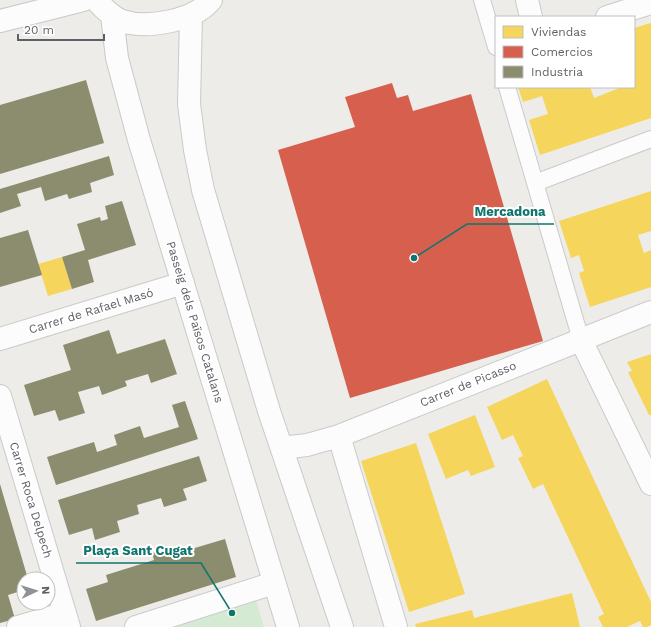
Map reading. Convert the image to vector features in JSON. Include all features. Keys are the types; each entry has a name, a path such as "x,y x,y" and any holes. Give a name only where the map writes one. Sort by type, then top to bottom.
{"main road":[{"path":"0,21 83,0"},
{"path":"96,0 112,15 122,21 136,23 172,21 191,15 202,9 211,0"},
{"path":"528,0 531,16"},
{"path":"610,16 651,3"},
{"name":"Passeig dels Països Catalans","path":"112,15 117,58 139,140 288,627"},
{"path":"191,15 189,104 195,150 202,183 232,289 282,448 342,627"},
{"name":"Carrer de Rafael Masó","path":"0,339 183,283"},
{"name":"Carrer de Picasso","path":"282,448 307,445 339,436 651,312"},
{"path":"580,340 651,484"},
{"name":"Carrer Roca Delpech","path":"0,396 67,620"},
{"path":"339,436 396,627"},
{"path":"136,627 274,583"},
{"path":"18,627 67,620"}],"lane":[{"path":"482,0 495,44"},
{"path":"507,88 580,340"},
{"path":"535,183 651,139"}],"green space":[{"path":"255,597 264,627 159,627"}],"building: Viviendas":[{"path":"651,23 651,118 540,155 529,120 548,114 542,96 523,102 518,88 590,88 594,98 619,88 635,88 635,28"},
{"path":"651,191 651,231 638,235 644,253 651,250 651,287 590,307 579,273 584,271 579,255 571,258 559,221"},
{"path":"62,257 72,289 48,296 38,264"},
{"path":"651,354 651,415 649,415 628,372 632,371 627,362"},
{"path":"547,379 651,602 651,625 643,627 640,621 627,627 603,627 598,617 604,614 543,484 533,489 518,458 523,456 513,435 502,440 487,407"},
{"path":"475,415 495,467 471,476 468,470 446,479 428,434"},
{"path":"416,443 465,594 409,612 361,461"},
{"path":"572,593 580,627 416,627 415,624 472,610 474,618"}],"building: Comercios":[{"path":"392,83 397,98 408,95 413,111 471,94 543,341 350,398 278,150 355,127 345,97"}],"building: Industria":[{"path":"86,80 104,143 0,174 0,105"},
{"path":"109,156 114,175 90,183 92,192 69,199 67,194 45,201 41,187 17,194 21,206 0,213 0,189"},
{"path":"122,201 136,245 88,260 94,282 72,289 62,257 85,250 77,224 100,217 101,221 108,219 105,206"},
{"path":"28,230 42,275 0,287 0,238"},
{"path":"109,330 117,354 165,339 177,374 151,383 148,374 125,381 127,386 102,395 99,386 78,392 85,413 59,421 55,410 34,416 24,385 71,370 63,345"},
{"path":"185,401 198,439 56,485 47,457 94,442 97,452 117,445 114,435 140,426 144,438 179,427 172,405"},
{"path":"199,456 207,481 183,489 187,500 164,507 161,498 137,505 139,514 117,521 120,532 95,540 92,528 69,535 58,500"},
{"path":"0,484 26,571 16,571 16,592 8,595 15,619 0,623"},
{"path":"225,539 236,577 96,621 86,589 108,582 106,575 154,560 152,553 176,546 178,553"}],"place":[{"name":"Mercadona","path":"414,258"},
{"name":"Plaça Sant Cugat","path":"232,613"}]}
